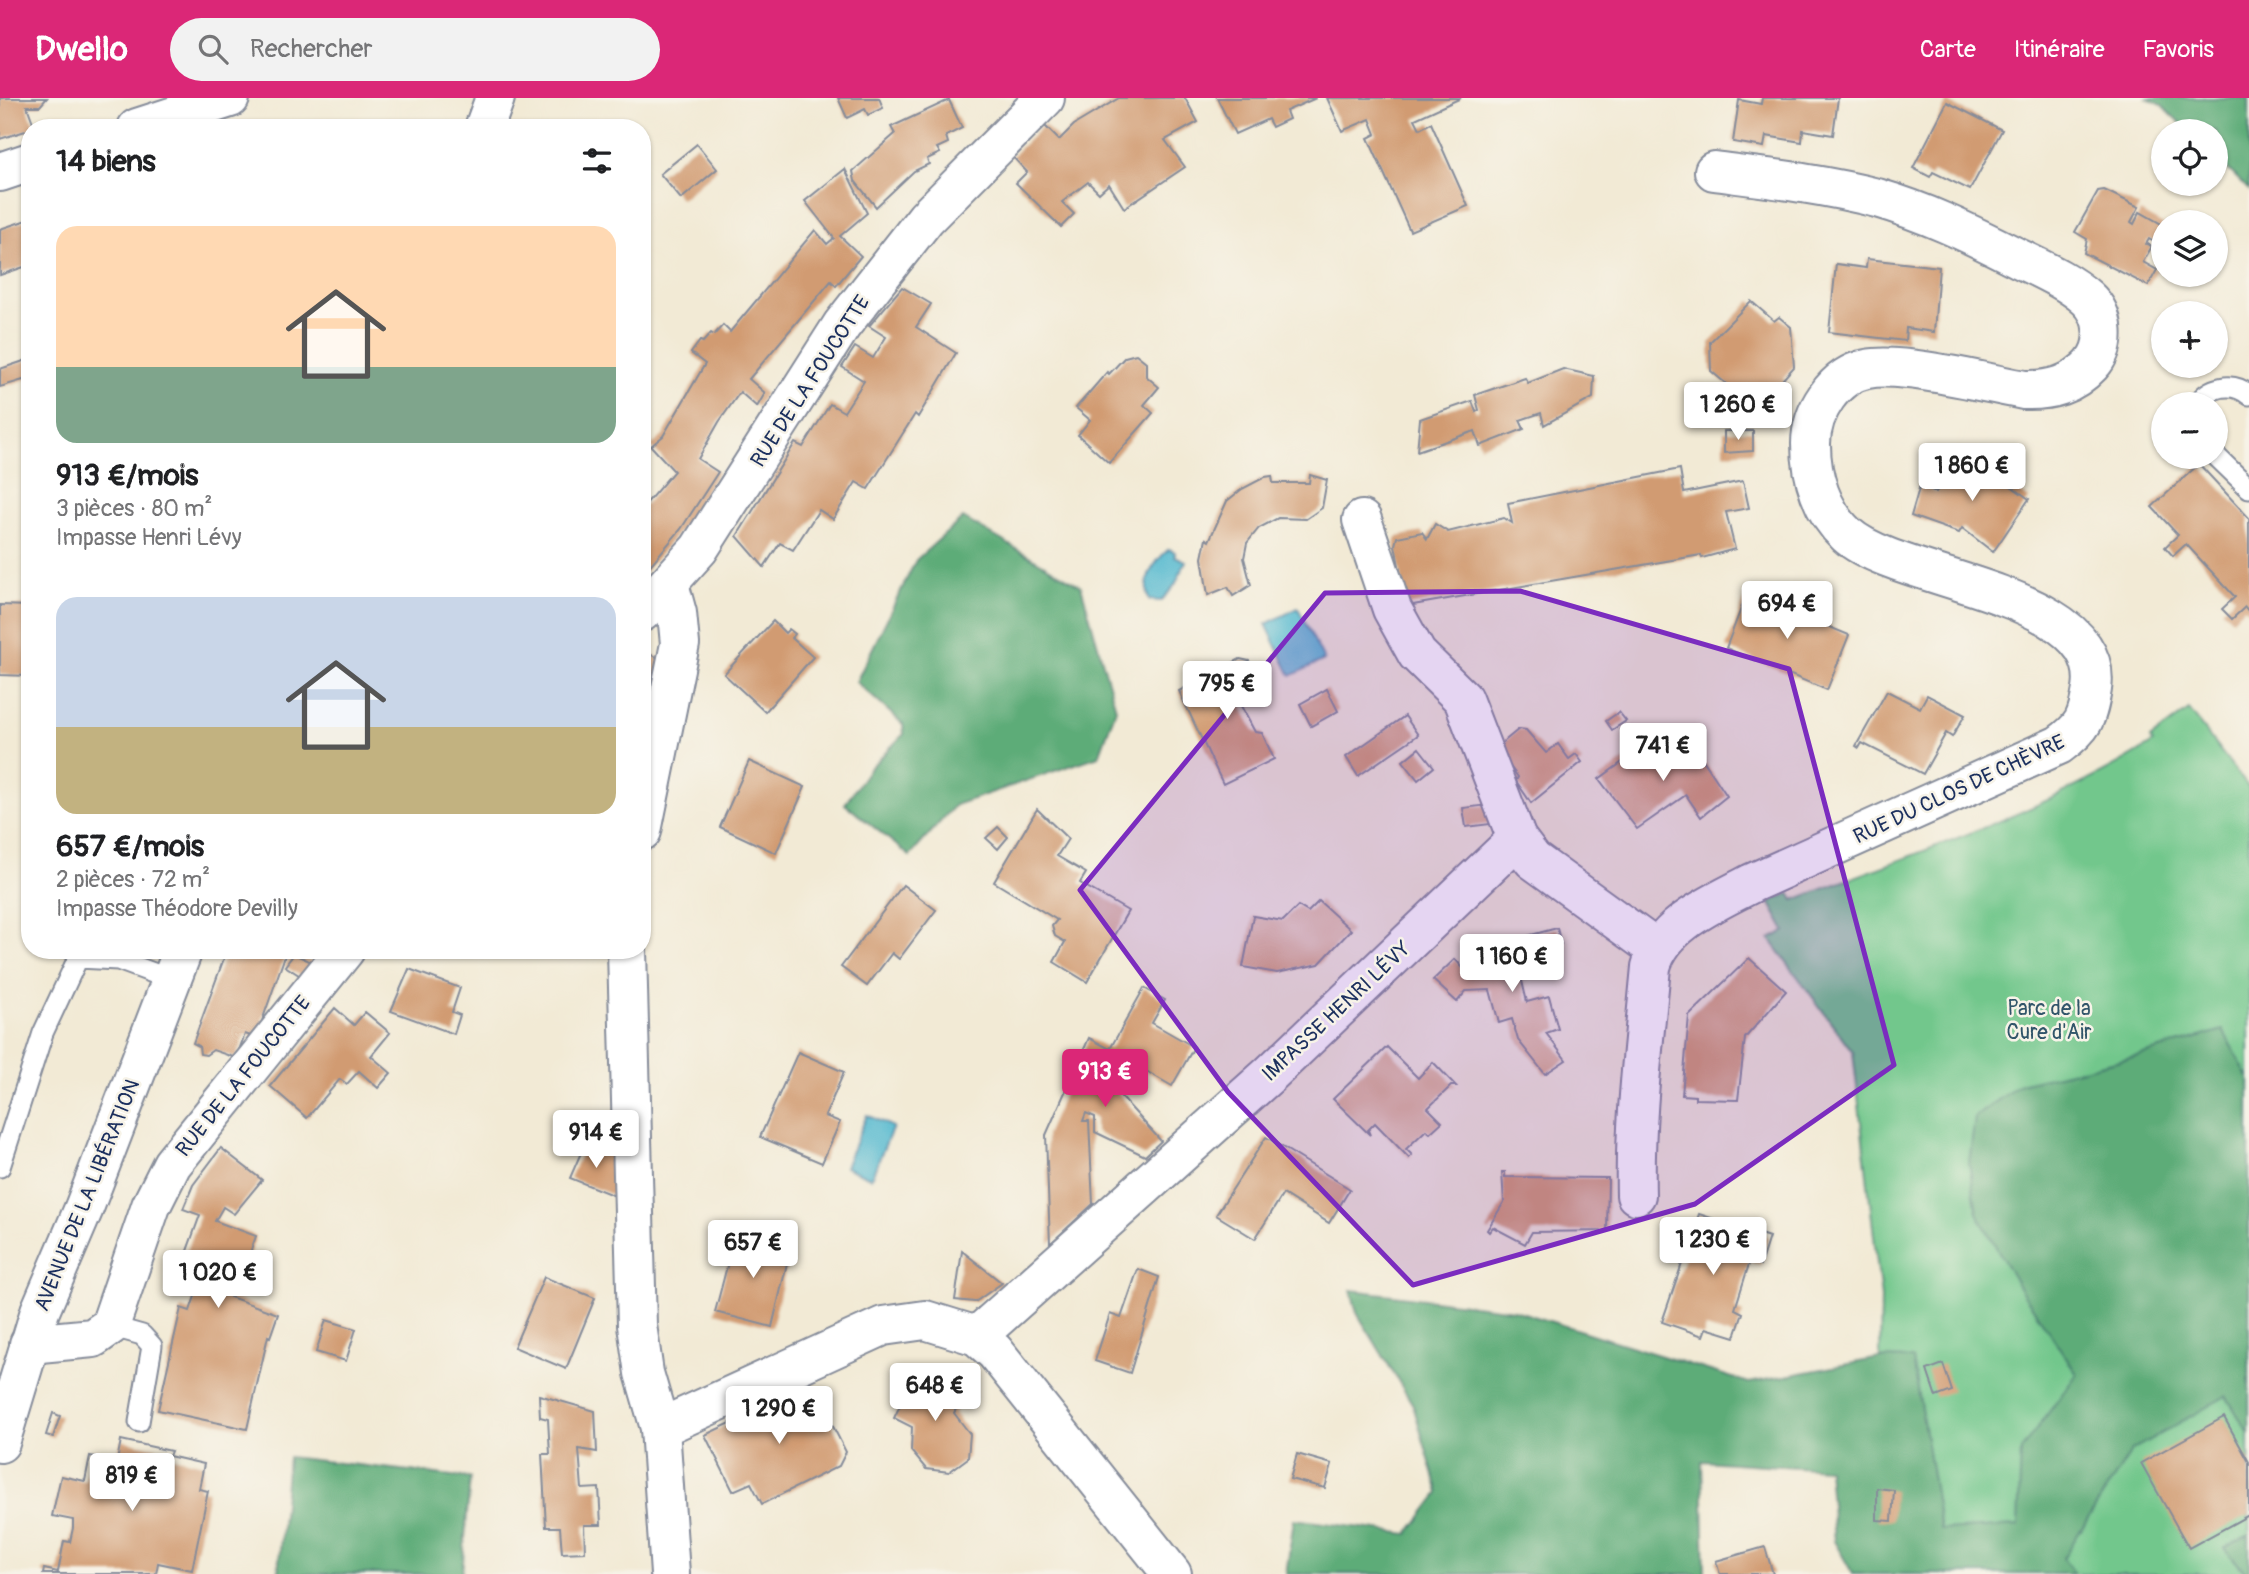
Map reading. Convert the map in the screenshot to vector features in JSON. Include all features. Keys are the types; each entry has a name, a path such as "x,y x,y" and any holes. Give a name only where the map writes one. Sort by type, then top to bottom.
{"street":[{"path":"165,119 230,98"},
{"path":"487,119 495,98"},
{"name":"RUE DE LA FOUCOTTE","path":"651,602 699,549 842,325 926,218 1045,98"},
{"path":"0,172 21,165"},
{"name":"RUE DU CLOS DE CHÈVRE","path":"1656,949 1704,908 1752,883 2059,744 2080,731 2088,712 2093,683 2090,665 2080,646 2062,624 2022,604 1872,549 1849,536 1832,517 1817,487 1811,463 1814,419 1825,399 1841,381 1865,369 1892,368 2024,390 2044,390 2064,385 2084,373 2097,359 2102,344 2103,322 2089,299 2046,271 1935,217 1876,198 1817,185 1714,171"},
{"path":"1362,520 1392,609 1417,654 1463,699 1517,839 1533,860 1656,949 1651,967 1639,1095 1636,1195"},
{"path":"651,787 680,644 677,612 668,584"},
{"name":"IMPASSE HENRI LÉVY","path":"976,1336 1268,1076 1517,839"},
{"name":"RUE DE LA FOUCOTTE","path":"110,1326 151,1206 172,1164 338,959"},
{"path":"627,959 636,1325 644,1373 660,1428 670,1574"},
{"name":"AVENUE DE LA LIBÉRATION","path":"0,1443 29,1344 54,1275 84,1208 178,965"},
{"path":"660,1428 883,1326 925,1320 976,1336 995,1352 1172,1574"},
{"path":"29,1344 93,1338 110,1326"}],"lane":[{"path":"2208,392 2231,387 2249,395"},
{"path":"2228,468 2249,488"},
{"path":"0,1167 43,1033 78,959"},
{"path":"98,959 178,965"},
{"path":"110,1326 142,1335 152,1346 139,1422"}],"highlighted area":[{"path":"1520,591 1789,669 1894,1065 1695,1204 1413,1285 1228,1092 1080,890 1325,593"}],"green space":[{"path":"2148,98 2249,98 2249,190 2228,169 2228,119 2176,119"},
{"path":"963,518 1081,586 1116,709 1099,756 955,805 910,856 845,804 869,769 904,734 903,724 856,682 916,560"},
{"name":"Parc de la Cure d'Air","path":"2189,710 2249,788 2249,1574 1905,1574 1878,1472 1881,1298 1853,1052 1770,939 1785,931 1769,902 1790,893 1794,900 1978,830 2069,790 2153,743 2150,739"},
{"path":"2223,1030 2249,1079 2249,1434 2226,1396 2132,1450 2063,1558 2074,1574 1853,1574 1834,1541 1828,1469 1702,1461 1705,1574 1286,1574 1294,1519 1408,1534 1439,1493 1413,1405 1357,1313 1351,1290 1514,1310 1749,1383 1880,1358 1913,1359 1941,1530 2018,1526 2021,1450 2077,1374 2017,1284 1977,1213 1969,1163 1975,1117 2020,1084 2137,1056"},
{"path":"288,1457 470,1478 462,1574 278,1574"},
{"path":"2249,1535 2249,1574 2247,1574 2224,1548"}],"water":[{"path":"1169,549 1175,552 1175,556 1186,561 1175,585 1161,601 1149,600 1147,586 1150,573"},
{"path":"1298,608 1324,660 1291,676 1266,624"},
{"path":"867,1115 893,1127 871,1178 845,1167"}],"building":[{"path":"0,98 47,98 40,106 27,106 32,119 21,119 21,132 0,139"},
{"path":"838,98 879,98 883,108 868,115 865,109 847,118"},
{"path":"1119,98 1185,98 1198,122 1165,140 1185,167 1124,208 1109,184 1099,193 1088,182 1062,202 1074,214 1061,227 1016,183 1027,172 1012,156 1044,125 1059,140 1074,125"},
{"path":"1217,98 1316,98 1286,111 1289,119 1272,127 1268,119 1235,134"},
{"path":"1327,98 1461,98 1415,119 1420,129 1431,123 1468,206 1410,231 1368,138 1376,134 1370,119 1342,131"},
{"path":"1762,98 1838,98 1833,135 1803,130 1802,142 1766,136 1764,147 1733,142 1739,100 1761,104"},
{"path":"949,100 962,128 946,136 948,143 937,148 940,153 927,159 929,164 914,171 876,207 855,181 853,171 895,134 891,127"},
{"path":"1947,102 2002,130 1970,190 1933,172 1930,177 1913,168"},
{"path":"697,144 717,169 681,199 660,174"},
{"path":"845,169 867,213 840,236 861,256 836,286 831,281 749,379 765,393 757,407 740,392 719,422 698,459 718,472 681,529 651,564 651,498 674,471 651,446 663,436 705,364 691,353 700,341 703,342 711,333 714,335 723,325 730,332 815,230 827,244 834,238 805,201"},
{"path":"2104,190 2139,207 2131,222 2134,224 2140,212 2151,218 2151,240 2149,239 2146,244 2151,248 2143,262 2151,267 2151,281 2148,286 2084,253 2087,239 2075,232 2098,191"},
{"path":"21,222 21,268 0,275 0,229"},
{"path":"1867,259 1939,267 1934,332 1906,328 1905,341 1829,332 1836,264 1866,268"},
{"path":"902,287 931,304 916,327 956,353 918,417 915,414 868,489 856,482 833,519 819,510 793,550 780,543 764,567 737,536 795,443 803,447 830,404 844,412 864,381 842,367 855,347 873,358 886,337 869,326"},
{"path":"1751,301 1774,321 1779,317 1791,327 1794,367 1783,379 1788,384 1785,389 1782,392 1776,387 1756,409 1711,371 1710,342"},
{"path":"1136,354 1146,362 1146,376 1159,387 1144,405 1153,413 1109,463 1078,435 1090,420 1076,408 1107,372 1109,374 1125,357"},
{"path":"21,362 21,381 0,387 0,369"},
{"path":"1563,369 1594,376 1593,398 1544,425 1541,413 1520,420 1524,429 1480,446 1475,431 1417,451 1420,419 1472,401 1476,412 1479,410 1475,395 1525,378 1528,383"},
{"path":"1724,431 1753,431 1753,451 1724,453"},
{"path":"1965,453 2029,499 1993,552 1962,528 1959,533 1911,516 1920,485 1936,492"},
{"path":"1680,469 1684,493 1743,481 1749,508 1726,512 1735,549 1702,558 1701,555 1407,606 1395,545 1397,537 1422,532 1427,539 1435,524 1448,532 1504,518 1512,523 1508,503"},
{"path":"2194,469 2204,469 2249,518 2249,612 2245,607 2232,619 2222,609 2235,597 2186,544 2173,556 2165,547 2178,535 2152,507"},
{"path":"1310,475 1327,480 1322,508 1306,519 1278,518 1259,528 1247,543 1244,558 1251,585 1233,596 1228,587 1208,595 1202,558 1206,539 1209,541 1227,501 1242,489 1265,477 1272,476 1273,483 1309,483"},
{"path":"1747,593 1849,635 1827,690 1726,648"},
{"path":"0,605 21,606 21,676 0,675"},
{"path":"773,621 785,633 789,629 795,634 792,638 813,657 765,712 724,674"},
{"path":"651,655 666,660 651,721"},
{"path":"1240,659 1249,661 1254,670 1241,706 1255,732 1262,733 1274,759 1223,784 1179,691"},
{"path":"1327,689 1338,711 1311,726 1300,704"},
{"path":"1887,691 1920,708 1927,695 1965,715 1952,737 1946,733 1923,774 1862,743 1859,748 1856,746"},
{"path":"1619,712 1626,721 1612,730 1606,721"},
{"path":"1405,716 1418,735 1358,776 1346,757"},
{"path":"1519,729 1526,730 1546,753 1558,744 1569,759 1576,754 1582,762 1531,803 1516,781 1518,777 1496,748"},
{"path":"1686,734 1727,796 1701,817 1686,795 1637,829 1599,779 1639,750 1647,762"},
{"path":"1419,748 1434,767 1418,780 1403,761"},
{"path":"749,761 805,787 776,853 720,827"},
{"path":"1488,805 1491,824 1466,827 1463,808"},
{"path":"1037,809 1068,839 1057,856 1086,873 1080,883 1128,911 1087,982 1054,962 1065,942 1055,936 1052,926 1057,920 994,882"},
{"path":"998,827 1008,837 998,849 986,838"},
{"path":"903,885 936,910 899,959 892,953 867,986 841,967"},
{"path":"1319,901 1351,930 1319,964 1277,973 1243,967 1253,916 1283,921 1298,906 1308,912"},
{"path":"1557,928 1561,944 1523,956 1529,975 1521,977 1527,1002 1549,996 1558,1029 1546,1033 1566,1060 1545,1074 1518,1040 1512,1019 1499,1023 1490,990 1466,991 1457,1002 1433,980 1455,959 1463,968 1480,963 1483,969 1495,965 1490,946"},
{"path":"1749,958 1786,991 1745,1038 1738,1100 1695,1099 1695,1096 1682,1095 1689,1016"},
{"path":"224,959 284,959 262,1021 265,1022 254,1037 245,1034 236,1058 213,1050 206,1055 200,1054 199,1046 193,1043"},
{"path":"290,959 305,959 314,963 302,977 285,966"},
{"path":"409,969 460,988 452,1012 460,1015 454,1034 391,1011"},
{"path":"1144,988 1165,1000 1152,1023 1194,1047 1172,1086 1120,1056 1106,1080 1161,1141 1145,1156 1095,1132 1095,1117 1086,1113 1083,1121 1089,1121 1093,1204 1050,1244 1046,1135 1089,1038 1110,1049"},
{"path":"335,1008 354,1025 365,1012 390,1033 371,1056 391,1073 378,1088 359,1071 347,1084 340,1079 307,1118 270,1086"},
{"path":"1387,1047 1418,1078 1433,1062 1456,1086 1451,1086 1428,1108 1442,1122 1430,1133 1426,1130 1406,1149 1412,1155 1409,1158 1375,1123 1368,1130 1370,1135 1333,1099"},
{"path":"798,1052 844,1072 825,1116 840,1122 822,1163 760,1137"},
{"path":"1266,1137 1350,1189 1329,1223 1283,1194 1255,1239 1216,1215"},
{"path":"221,1148 262,1180 234,1214 223,1207 215,1221 256,1236 247,1261 243,1259 230,1297 278,1314 270,1337 268,1336 247,1429 158,1410 181,1308 190,1311 208,1258 187,1251 200,1215 183,1209 193,1185"},
{"path":"583,1148 614,1150 615,1196 570,1178"},
{"path":"1502,1172 1505,1172 1505,1177 1608,1178 1607,1231 1532,1232 1525,1244 1493,1227 1489,1232 1487,1230 1504,1202"},
{"path":"1699,1214 1769,1237 1760,1265 1750,1261 1735,1309 1743,1313 1735,1337 1706,1328 1703,1336 1662,1322"},
{"path":"736,1232 791,1246 772,1327 715,1312"},
{"path":"962,1251 1002,1283 975,1302 955,1300"},
{"path":"1138,1269 1159,1277 1130,1373 1095,1361 1110,1314 1121,1318"},
{"path":"544,1277 595,1298 566,1369 514,1347"},
{"path":"326,1320 356,1329 346,1361 316,1352"},
{"path":"1943,1364 1952,1391 1936,1397 1927,1370"},
{"path":"917,1370 964,1393 954,1413 970,1434 968,1458 949,1472 926,1469 911,1451 912,1427 894,1418"},
{"path":"812,1385 846,1452 839,1466 762,1504 751,1483 733,1491 705,1435"},
{"path":"539,1395 595,1411 597,1452 579,1449 582,1489 599,1488 601,1525 584,1525 585,1552 562,1553 560,1527 546,1527 542,1454 550,1454 548,1419 540,1417"},
{"path":"53,1413 60,1416 53,1437 46,1435"},
{"path":"2224,1417 2249,1462 2249,1515 2189,1548 2141,1463"},
{"path":"121,1440 171,1451 169,1456 204,1464 199,1489 208,1491 192,1570 158,1563 156,1574 43,1574 44,1569 58,1572 64,1541 70,1542 73,1528 73,1520 52,1516 61,1476 85,1481 90,1456 117,1461"},
{"path":"1297,1454 1332,1464 1325,1488 1290,1479"},
{"path":"1877,1488 1894,1490 1892,1521 1877,1520"},
{"path":"1765,1547 1773,1574 1720,1574 1716,1561"}]}
